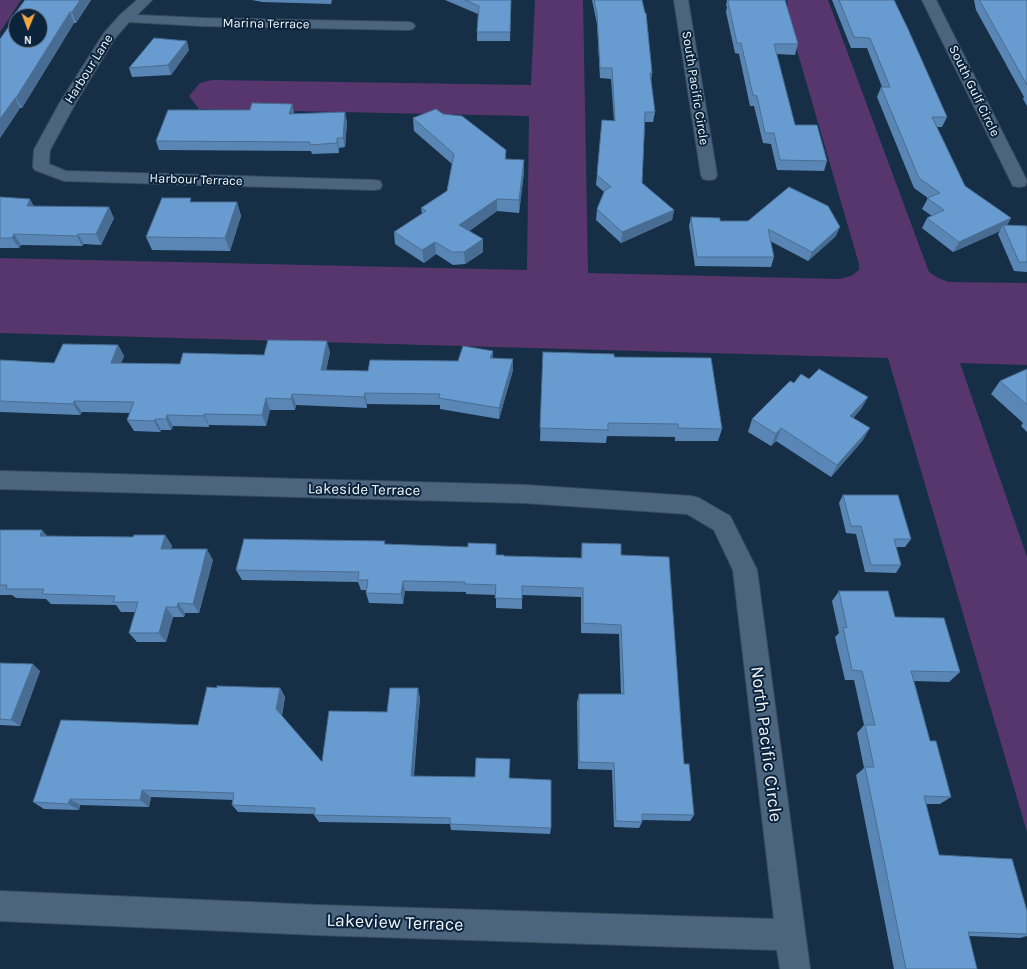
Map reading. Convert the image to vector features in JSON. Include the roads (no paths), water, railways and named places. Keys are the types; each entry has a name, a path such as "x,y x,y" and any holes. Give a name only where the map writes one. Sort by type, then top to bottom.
{"street":[{"name":"Harbour Lane","path":"44,147 67,104 109,36 125,18 145,0"},
{"name":"South Pacific Circle","path":"681,0 709,175"},
{"name":"South Gulf Circle","path":"929,0 1019,182"},
{"name":"Marina Terrace","path":"125,18 202,22 408,26"},
{"name":"Harbour Terrace","path":"44,147 42,150 41,167 64,176 374,185"},
{"name":"Lakeside Terrace","path":"0,480 525,494 691,505 722,523"},
{"name":"North Pacific Circle","path":"722,523 745,570 795,969"},
{"name":"Lakeview Terrace","path":"0,906 317,920 790,935"}]}
